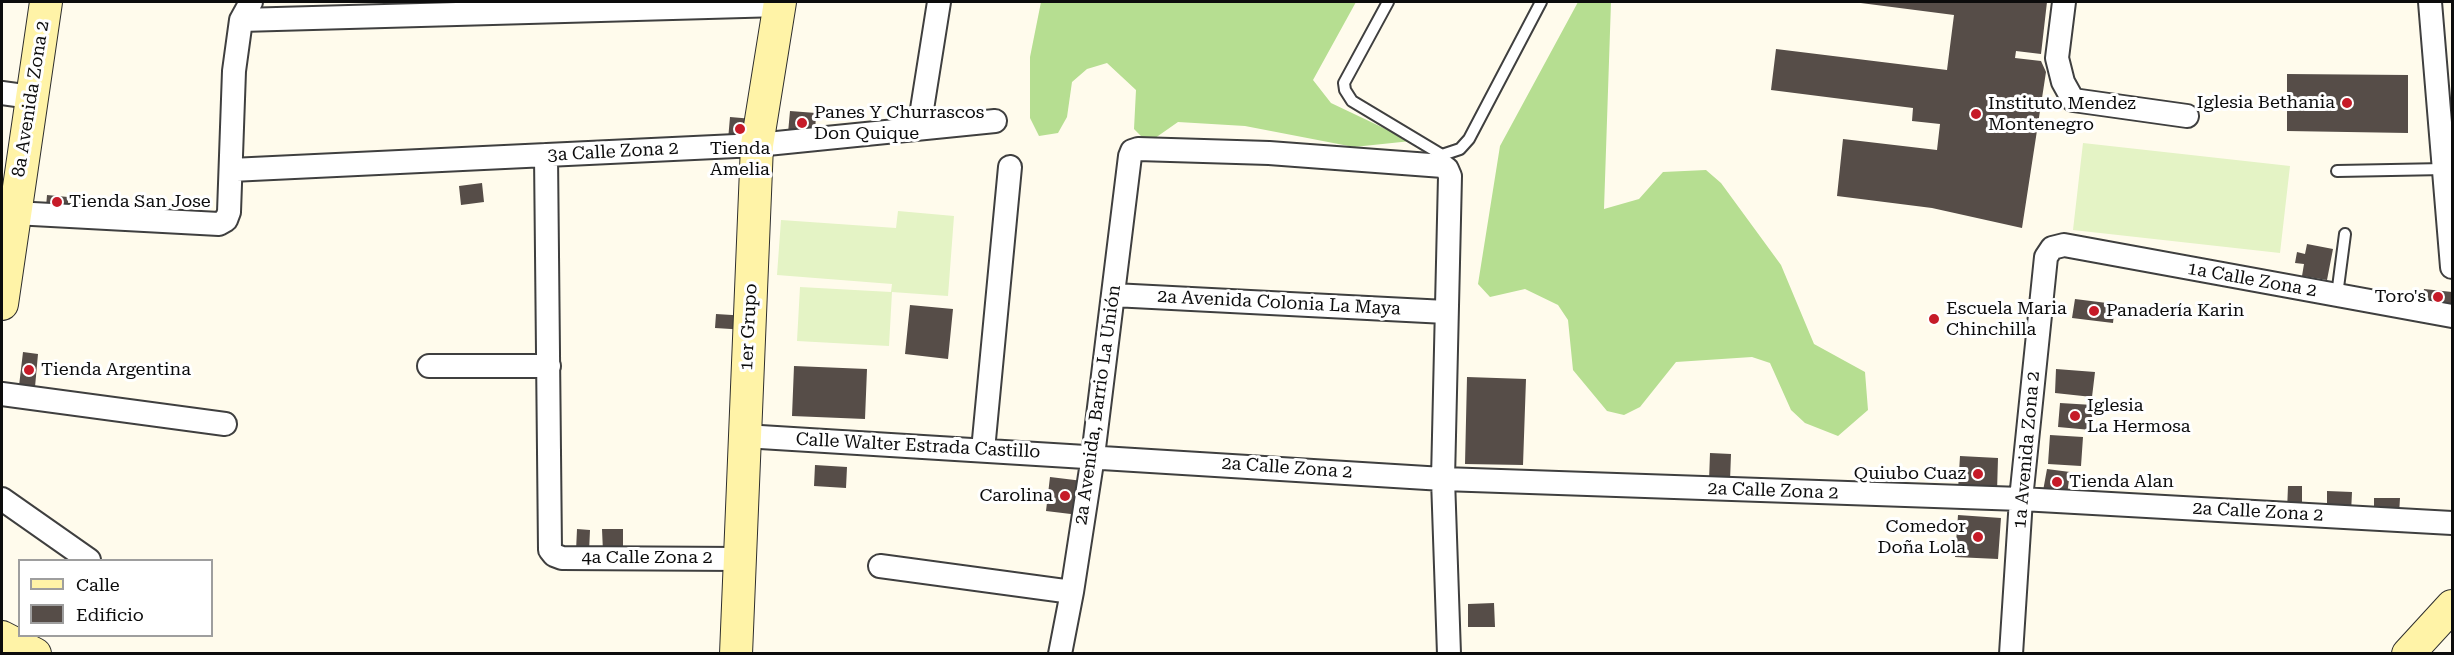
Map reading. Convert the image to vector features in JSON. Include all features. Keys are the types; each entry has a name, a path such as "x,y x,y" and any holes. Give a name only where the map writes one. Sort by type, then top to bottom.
{"street":[{"name":"8a Avenida Zona 2","path":"2,304 14,213 16,95 46,2"},
{"path":"919,128 939,2"},
{"path":"2064,2 2057,58 2063,82 2073,99 2187,116"},
{"path":"2421,2 2430,2 2452,267"},
{"path":"14,213 219,224 226,220 229,212 234,71 246,11 780,3"},
{"name":"1er Grupo","path":"736,654 757,145 780,3"},
{"name":"3a Calle Zona 2","path":"231,170 757,145 995,121"},
{"name":"2a Avenida, Barrio La Unión","path":"1060,654 1093,456 1132,151 1138,149 1269,153 1443,166 1448,169 1450,176 1446,312"},
{"path":"429,366 549,366 546,155"},
{"path":"983,450 1011,167"},
{"name":"1a Calle Zona 2","path":"2052,248 2064,245 2452,316"},
{"name":"1a Avenida Zona 2","path":"2011,654 2021,499 2046,257 2052,248"},
{"name":"2a Avenida Colonia La Maya","path":"1113,295 1446,312"},
{"path":"1446,312 1443,478 1449,654"},
{"name":"4a Calle Zona 2","path":"549,366 550,550 554,555 562,558 740,559"},
{"path":"2,394 225,424"},
{"name":"Calle Walter Estrada Castillo","path":"744,436 1093,456"},
{"name":"2a Calle Zona 2","path":"1093,456 1443,478 2021,499 2452,524"},
{"path":"2,499 85,559"},
{"path":"880,567 1072,592"},
{"path":"2408,654 2452,606"},
{"path":"2,638 35,654"}],"lane":[{"path":"1388,2 1344,83 1345,90 1352,101 1442,155 1460,149 1469,139 1541,2"},
{"path":"2337,171 2445,170"},
{"path":"2337,295 2345,234"}],"green space":[{"path":"1041,2 1356,2 1313,80 1331,103 1411,141 1354,147 1245,126 1178,122 1148,143 1134,129 1136,90 1107,63 1087,69 1072,82 1067,117 1058,133 1039,136 1030,118 1030,57"},
{"path":"1578,2 1611,2 1604,209 1639,199 1663,172 1706,170 1721,183 1781,265 1814,344 1865,372 1868,410 1838,436 1805,423 1791,410 1770,363 1752,357 1676,362 1640,407 1624,415 1607,411 1573,370 1568,320 1558,305 1525,289 1490,297 1478,284 1500,146"},
{"path":"2083,143 2290,166 2280,253 2073,230"},
{"path":"898,211 954,216 948,296 892,292 889,346 797,341 800,287 891,292 892,284 777,275 781,220 896,228"}],"building":[{"name":"Instituto Mendez Montenegro","path":"1853,2 2047,2 2041,54 2016,51 2015,58 2041,61 2046,72 2022,228 1932,208 1837,196 1843,139 1937,150 1940,124 1912,121 1913,108 1771,90 1776,49 1947,70 1954,15"},
{"name":"Iglesia Bethania","path":"2287,74 2408,75 2408,133 2287,131"},
{"name":"Panes Y Churrascos Don Quique","path":"790,111 816,113 815,135 788,133"},
{"name":"Tienda Amelia","path":"730,117 753,119 751,142 728,140"},
{"path":"482,183 484,202 461,205 459,186"},
{"name":"Tienda San Jose","path":"47,195 68,197 68,208 46,207"},
{"path":"2307,244 2333,249 2327,280 2302,276 2304,264 2295,263 2297,252 2305,254"},
{"name":"Toro's","path":"2424,289 2452,292 2452,305 2422,301"},
{"name":"Panadería Karin","path":"2075,299 2115,304 2113,323 2072,318"},
{"path":"910,305 953,309 948,359 905,354"},
{"path":"716,314 748,316 747,330 715,328"},
{"name":"Tienda Argentina","path":"23,352 38,354 35,387 19,386"},
{"path":"794,366 867,369 865,419 792,416"},
{"path":"2056,369 2095,372 2092,397 2055,393"},
{"path":"1467,377 1526,379 1523,465 1465,464"},
{"name":"Iglesia La Hermosa","path":"2060,403 2093,405 2091,430 2058,427"},
{"path":"2050,435 2083,437 2081,466 2048,464"},
{"path":"1710,453 1731,454 1730,481 1709,481"},
{"name":"Quiubo Cuaz","path":"1960,456 1998,458 1997,492 1958,490"},
{"path":"815,465 847,467 846,488 814,486"},
{"name":"Tienda Alan","path":"2047,469 2070,472 2067,495 2043,491"},
{"name":"Carolina","path":"1050,477 1083,481 1079,515 1046,511"},
{"path":"2288,486 2302,486 2302,511 2287,511"},
{"path":"2327,491 2352,492 2351,513 2327,512"},
{"path":"2374,498 2400,498 2399,515 2374,515"},
{"name":"Comedor Doña Lola","path":"1958,515 2001,518 1998,559 1955,557"},
{"path":"577,529 590,530 589,552 576,551"},
{"path":"602,529 623,529 623,552 603,552"},
{"path":"1494,603 1495,627 1468,627 1468,604"}],"place":[{"name":"Iglesia Bethania","path":"2347,103"},
{"name":"Instituto Mendez Montenegro","path":"1976,114"},
{"name":"Panes Y Churrascos Don Quique","path":"802,123"},
{"name":"Tienda Amelia","path":"740,129"},
{"name":"Tienda San Jose","path":"57,202"},
{"name":"Toro's","path":"2438,297"},
{"name":"Panadería Karin","path":"2094,311"},
{"name":"Escuela Maria Chinchilla","path":"1934,319"},
{"name":"Tienda Argentina","path":"29,370"},
{"name":"Iglesia La Hermosa","path":"2075,416"},
{"name":"Quiubo Cuaz","path":"1978,474"},
{"name":"Tienda Alan","path":"2057,482"},
{"name":"Carolina","path":"1065,496"},
{"name":"Comedor Doña Lola","path":"1978,537"}]}
